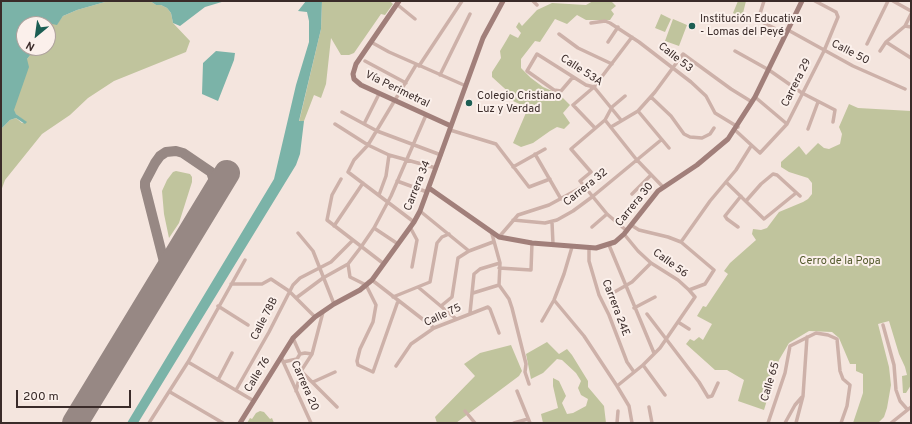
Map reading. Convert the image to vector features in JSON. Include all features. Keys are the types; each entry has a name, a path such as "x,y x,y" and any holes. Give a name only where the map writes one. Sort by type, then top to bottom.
{"street":[{"path":"412,267 417,240 412,224 388,202 348,172 349,168 362,150 368,145 406,83 462,1"},
{"name":"Carrera 34","path":"293,338 315,317 372,280 412,224 420,211 484,38 503,1"},
{"path":"533,1 537,5"},
{"name":"Calle 50","path":"764,1 758,20 787,32 853,66 906,89"},
{"name":"Carrera 30","path":"609,245 625,233 662,187 711,155 728,139 753,100 802,1"},
{"name":"Carrera 29","path":"760,153 787,124 836,24 838,14 815,1"},
{"path":"867,44 888,1"},
{"path":"880,50 886,42 905,26 911,13 892,1"},
{"path":"398,5 415,19"},
{"name":"Vía Perimetral","path":"398,5 356,64 353,74 357,82 450,128"},
{"path":"440,75 470,14"},
{"name":"Calle 53","path":"591,23 605,21 618,27 673,68 706,96 715,113 736,128 751,146 760,153"},
{"path":"905,26 911,26"},
{"path":"608,42 618,27"},
{"path":"559,34 578,48 612,64"},
{"path":"626,96 612,108 605,120 595,128 574,105 594,87 632,37"},
{"path":"371,42 418,66 466,86"},
{"path":"886,42 911,58"},
{"path":"735,51 769,70 802,93 835,110 833,122"},
{"name":"Calle 53A","path":"573,77 561,91 554,90 543,84 527,71 537,54 573,77 594,87 621,120"},
{"path":"612,127 621,120 638,111 651,97 682,55 685,54 731,89 753,100 787,124"},
{"path":"365,61 406,83"},
{"path":"364,124 379,94"},
{"path":"651,97 671,116 684,134 690,137 702,138 710,134 714,128"},
{"path":"808,129 818,102"},
{"path":"638,111 669,148"},
{"path":"342,112 377,131 441,155"},
{"path":"296,298 323,278 348,264 361,247 374,228 388,202 426,115"},
{"path":"605,120 636,159 662,187"},
{"path":"335,124 368,145 389,155 405,161 436,168"},
{"path":"450,128 493,142 498,146 529,187 550,179"},
{"name":"Calle 56","path":"595,128 571,149 591,172 580,182 625,233 638,251 651,263 672,276 689,290"},
{"name":"Carrera 32","path":"513,220 545,223 552,222 573,211 661,140"},
{"path":"681,242 751,146"},
{"path":"513,167 545,148"},
{"path":"535,154 561,199"},
{"path":"379,195 386,176 389,155"},
{"path":"746,201 761,184 773,174 800,196"},
{"path":"632,194 651,175"},
{"path":"341,179 332,195 327,219 384,264"},
{"path":"397,181 428,190 492,234 499,237 572,247 609,245 654,353"},
{"path":"726,182 764,219 796,193"},
{"path":"334,226 363,183"},
{"path":"499,237 513,220 524,212 549,205 584,186"},
{"path":"738,227 726,219 725,216 741,196"},
{"path":"420,211 469,251"},
{"path":"592,227 608,214"},
{"path":"552,222 553,244"},
{"path":"617,386 643,364 667,338 695,297 689,290 705,284 714,273 713,269 681,242 668,237 639,230 631,225"},
{"path":"374,228 398,244"},
{"path":"298,233 313,251 334,304"},
{"path":"393,297 428,284 432,280 437,243 449,234"},
{"path":"492,234 500,263 499,285 509,299 512,308 526,364 525,372 529,384"},
{"name":"Calle 78B","path":"236,390 269,332 289,291 300,278 336,258 353,240"},
{"path":"441,306 452,297 456,261 461,255 493,242"},
{"path":"499,268 531,270 532,242"},
{"path":"542,321 554,300 572,247"},
{"name":"Carrera 24E","path":"589,247 589,261 599,295 609,315 627,362 634,372"},
{"path":"155,423 150,422 188,362 245,260"},
{"path":"470,313 474,274 477,271 500,263"},
{"path":"611,294 640,276 651,263"},
{"path":"348,264 350,277 366,285 376,305 373,322 360,349 357,364 373,372 398,302"},
{"path":"231,284 262,284 271,279 289,291 315,317"},
{"path":"372,280 398,302 434,328"},
{"path":"473,293 499,285"},
{"path":"418,287 455,318"},
{"path":"634,308 655,297"},
{"path":"554,300 584,336 617,386 630,410 632,423"},
{"path":"218,306 248,325"},
{"name":"Calle 75","path":"396,366 411,344 434,328 455,318 488,307 499,333"},
{"path":"296,391 301,371 312,354 323,312"},
{"path":"647,314 662,335 667,338 699,382 708,398 712,396 718,383"},
{"path":"678,322 690,329"},
{"path":"883,325 894,365 896,390 900,401 909,408 891,423"},
{"path":"796,423 803,396 806,337 816,333 837,338 840,370 843,379 850,385 847,406 841,423"},
{"name":"Calle 65","path":"768,423 786,373 790,346 806,337"},
{"path":"293,338 300,354"},
{"name":"Calle 76","path":"240,423 282,359 293,338"},
{"path":"218,380 232,352"},
{"path":"300,354 312,354"},
{"path":"300,354 297,359 301,371 337,407"},
{"path":"282,359 297,359"},
{"name":"Carrera 20","path":"282,359 311,423"},
{"path":"188,362 254,401"},
{"path":"643,364 665,395"},
{"path":"313,382 335,372"},
{"path":"517,391 530,423"},
{"path":"170,392 223,423"},
{"path":"786,423 795,405 803,396"},
{"path":"649,407 652,423"},
{"path":"617,423 618,411"},
{"path":"465,412 475,423"},
{"path":"514,423 528,419"}],"green space":[{"path":"150,1 156,5 161,5 167,8 171,13 173,23 190,41 186,52 114,81 88,98 70,115 42,134 5,180 1,191 1,129 10,120 16,118 22,123 26,122 13,110 27,59 29,56 56,56 56,24 63,16 77,10 105,2"},
{"path":"322,1 390,1 393,4 385,15 381,14 354,53 349,55 341,55 331,38 326,84 321,98 314,95 304,121 299,122 321,29"},
{"path":"593,1 615,1 612,2 616,6 611,10 614,14 610,20 586,20 577,15 567,24 555,19 540,42 535,41 521,59 521,68 531,78 543,87 559,94 570,105 563,113 570,123 564,129 557,127 533,143 521,147 513,143 528,108 513,101 514,97 492,77 492,72 501,58 500,51 510,34 518,38 521,33 516,27 519,22 522,26 537,10 552,3 586,5"},
{"path":"738,1 746,1 742,17 733,13"},
{"path":"661,14 671,19 665,32 655,28"},
{"path":"673,19 687,25 679,46 665,41"},
{"name":"Cerro de la Popa","path":"849,104 858,108 911,111 911,385 906,393 903,393 902,376 907,375 889,321 878,324 889,367 891,385 884,417 878,423 853,423 863,393 863,374 856,371 856,364 850,364 839,338 832,332 809,331 789,343 779,360 764,410 738,401 744,380 727,370 715,370 686,344 690,339 694,341 699,337 703,340 712,324 697,316 703,306 706,307 728,274 724,271 730,263 756,240 752,234 753,229 761,230 767,228 779,212 803,202 812,194 812,183 808,178 789,172 781,167 781,162 799,146 806,155 818,143 824,148 829,149 840,144 842,134 839,127"},
{"path":"176,171 190,174 192,177 192,182 179,223 169,238 164,214 162,191 167,180 173,172"},
{"path":"547,342 559,354 567,349 572,355 588,381 588,387 604,406 606,423 543,423 541,414 558,408 553,386 553,378 559,381 566,396 562,403 567,414 573,413 586,406 588,399 581,395 578,388 581,381 576,373 562,360 557,359 543,373 531,379 526,354"},
{"path":"511,345 522,371 519,376 456,423 437,423 435,417 475,376 464,364 480,353"},
{"path":"260,411 264,412 270,419 272,418 274,423 247,423 250,418 252,419 256,413"}],"water":[{"path":"1,1 126,1 105,2 77,10 63,16 57,25 56,16 16,16 16,56 29,56 27,59 29,67 14,110 16,114 27,122 25,124 16,118 10,120 1,129"},
{"path":"150,1 225,1 205,7 180,26 173,23 171,13 167,8 161,5 156,5"},
{"path":"306,1 322,1 321,29 299,121 304,121 300,154 296,165 138,423 127,423 274,179 296,85 309,42 309,21 307,12 298,11"},
{"path":"216,51 235,53 234,60 218,101 202,94 203,63"}],"taxiway":[{"path":"163,278 165,268 164,262 145,187 145,182 155,163 160,156 166,152 176,151 183,153 211,172 217,189"}],"runway":[{"path":"75,423 227,173"}],"place":[{"name":"Institución Educativa - Lomas del Peyé","path":"692,26"},
{"name":"Colegio Cristiano Luz y Verdad","path":"469,103"}]}
